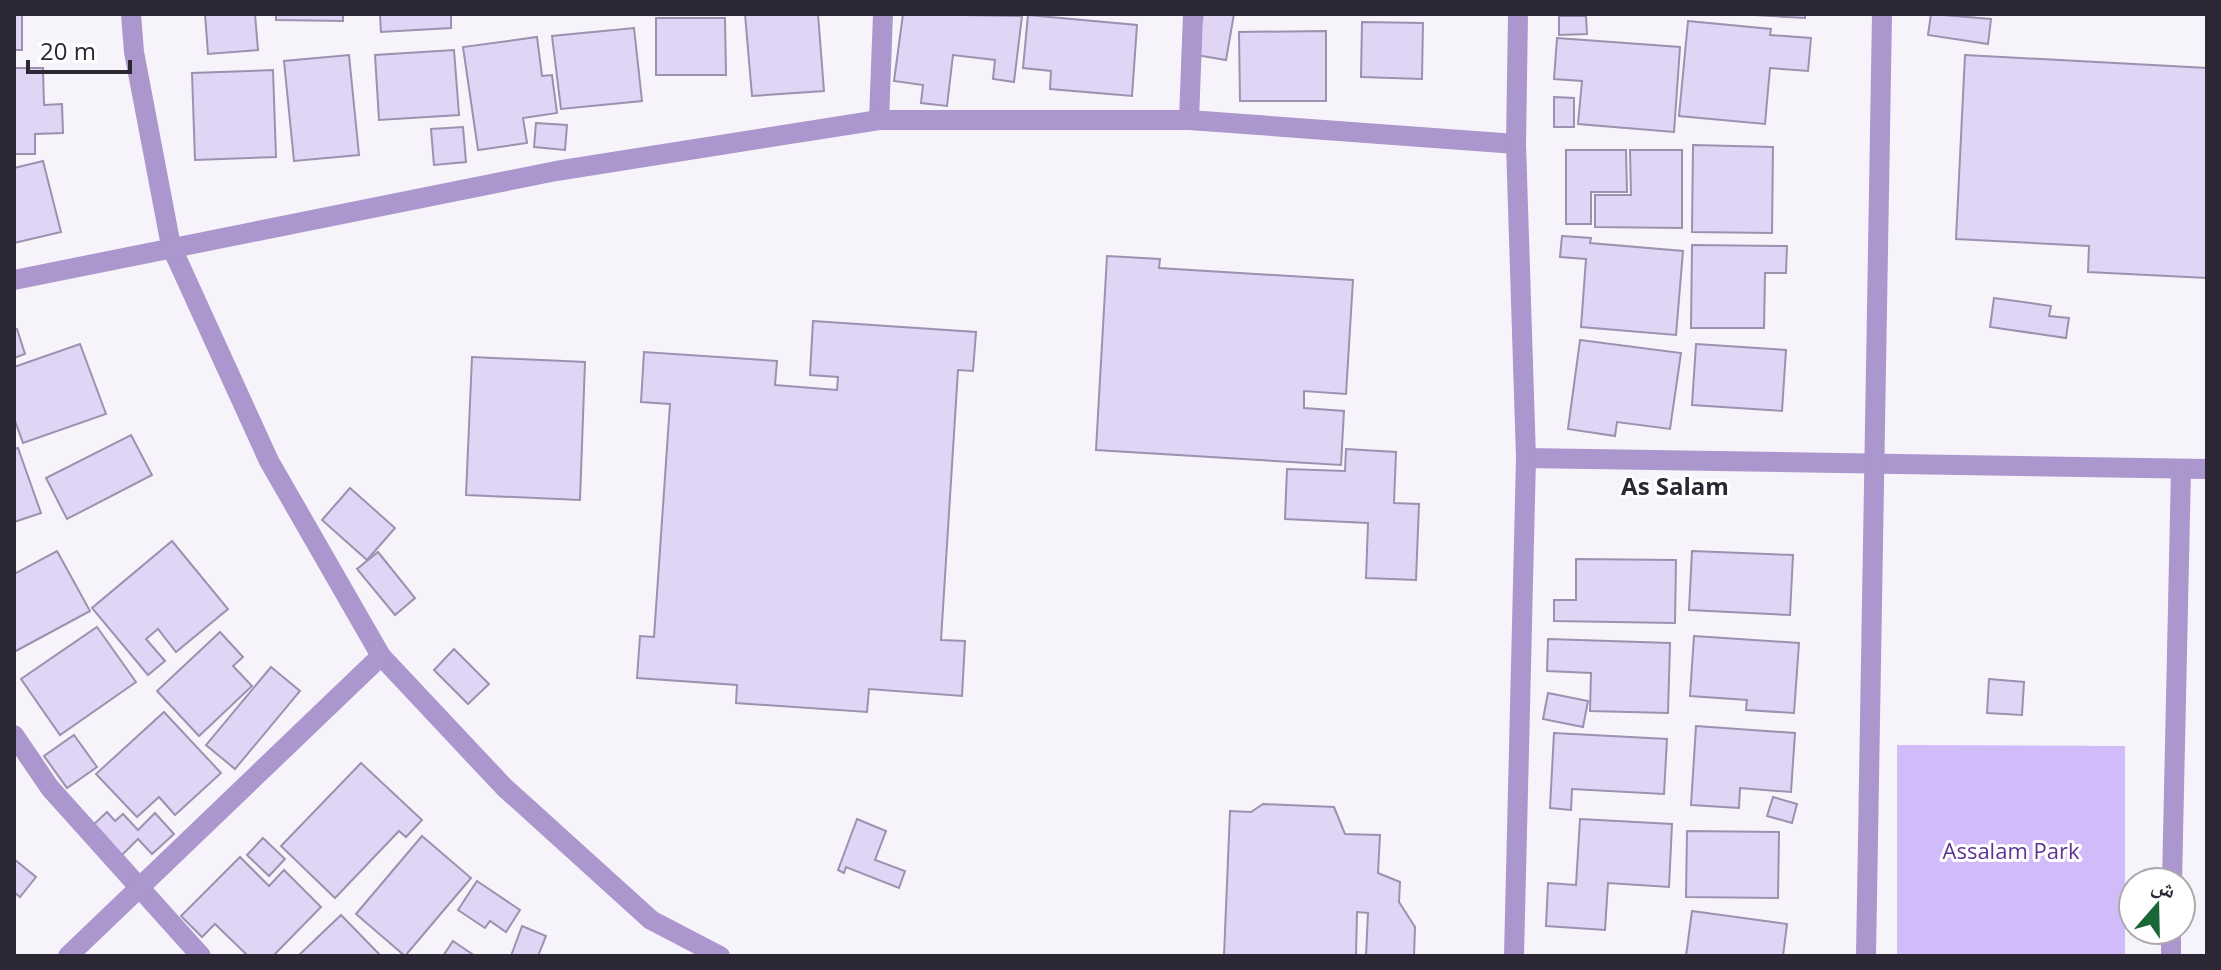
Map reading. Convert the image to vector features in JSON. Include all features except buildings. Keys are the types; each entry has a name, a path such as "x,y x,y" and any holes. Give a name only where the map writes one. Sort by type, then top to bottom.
{"street":[{"path":"131,14 134,52 171,246 269,461 381,656 504,787 651,920 720,956"},
{"path":"879,120 883,14"},
{"path":"1189,120 1193,14"},
{"path":"1514,956 1526,458 1516,144 1518,14"},
{"path":"1866,956 1882,14"},
{"path":"14,280 556,171 879,120 1189,120 1516,144"},
{"path":"1526,458 2207,469"},
{"path":"2172,866 2181,469"},
{"path":"68,956 381,656"},
{"path":"14,735 50,788 201,956"}],"green space":[{"name":"Assalam Park","path":"1897,745 2125,746 2125,866 2117,866 2117,946 2125,946 2125,956 1897,956"}],"district":[{"name":"As Salam","path":"1675,487"}]}
